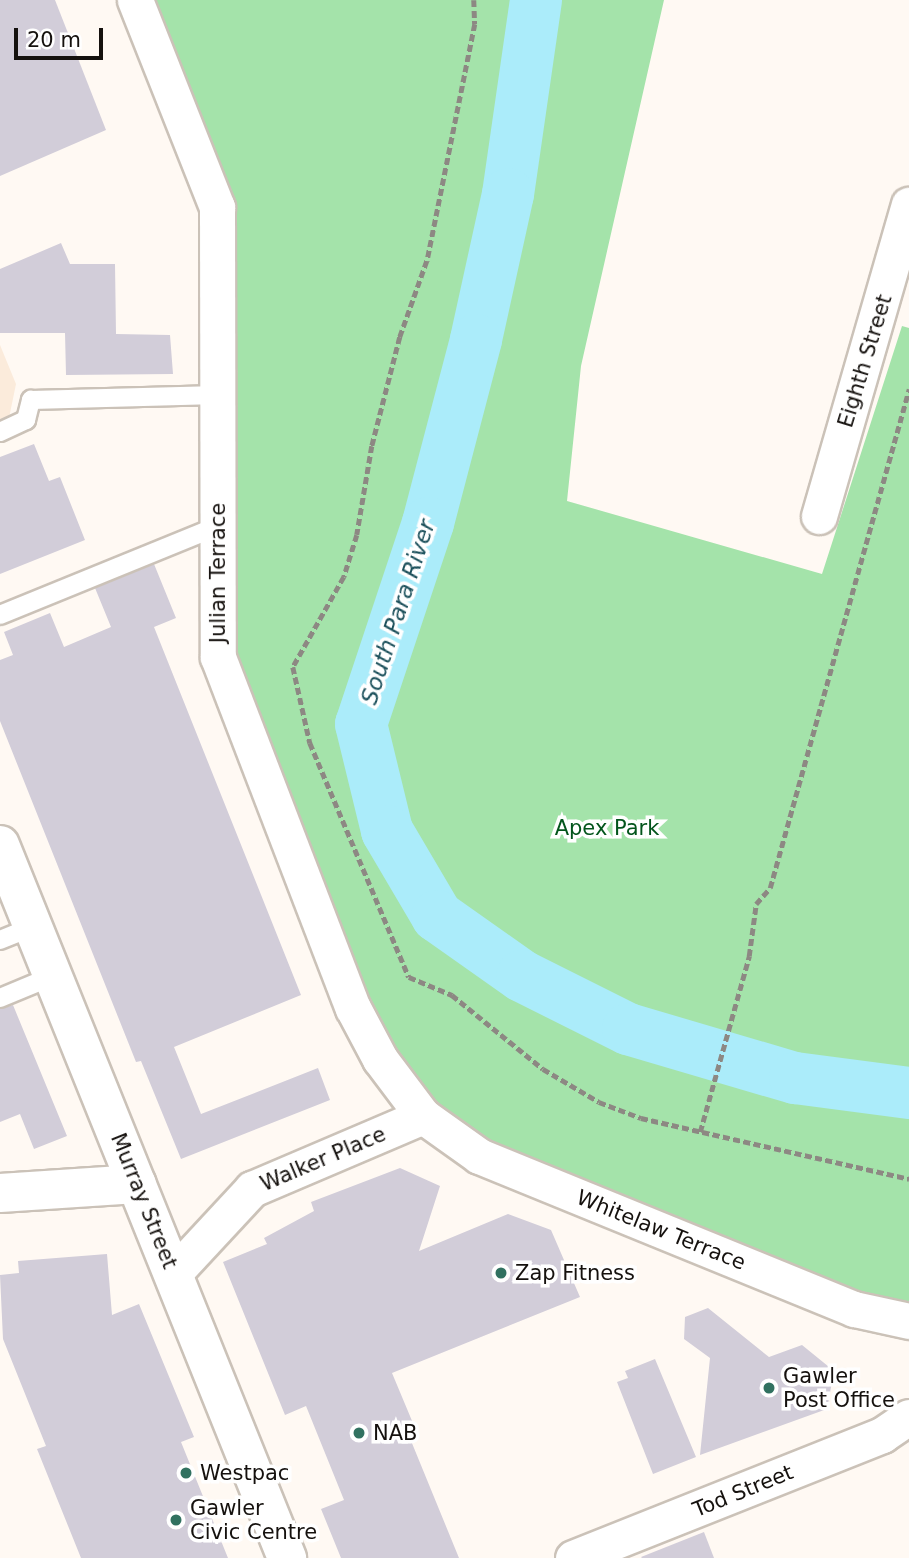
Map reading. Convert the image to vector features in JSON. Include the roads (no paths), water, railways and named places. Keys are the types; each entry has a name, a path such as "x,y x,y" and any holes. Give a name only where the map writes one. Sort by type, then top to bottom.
{"main road":[{"name":"Murray Street","path":"0,845 16,933 53,976 287,1558"},
{"path":"0,1193 136,1184"}],"street":[{"name":"Julian Terrace","path":"135,0 217,207 218,657 353,1007 380,1059 423,1116"},
{"name":"Eighth Street","path":"819,516 909,205"},
{"name":"Walker Place","path":"174,1273 252,1189 423,1116"},
{"name":"Whitelaw Terrace","path":"423,1116 479,1156 854,1309 909,1321"},
{"name":"Tod Street","path":"573,1558 882,1435 909,1417"}],"lane":[{"path":"0,432 26,421 31,400 218,395"},
{"path":"0,614 218,526"},
{"path":"0,998 53,976"}],"waterway":[{"name":"South Para River","path":"536,0 508,194 476,340 428,523 361,724 387,831 437,916 522,976 628,1029 795,1078 909,1093"}],"place":[{"name":"Zap Fitness","path":"501,1273"},
{"name":"Gawler Post Office","path":"769,1388"},
{"name":"NAB","path":"359,1433"},
{"name":"Westpac","path":"186,1473"},
{"name":"Gawler Civic Centre","path":"176,1520"}],"park label":[{"name":"Apex Park","path":"607,828"}]}
